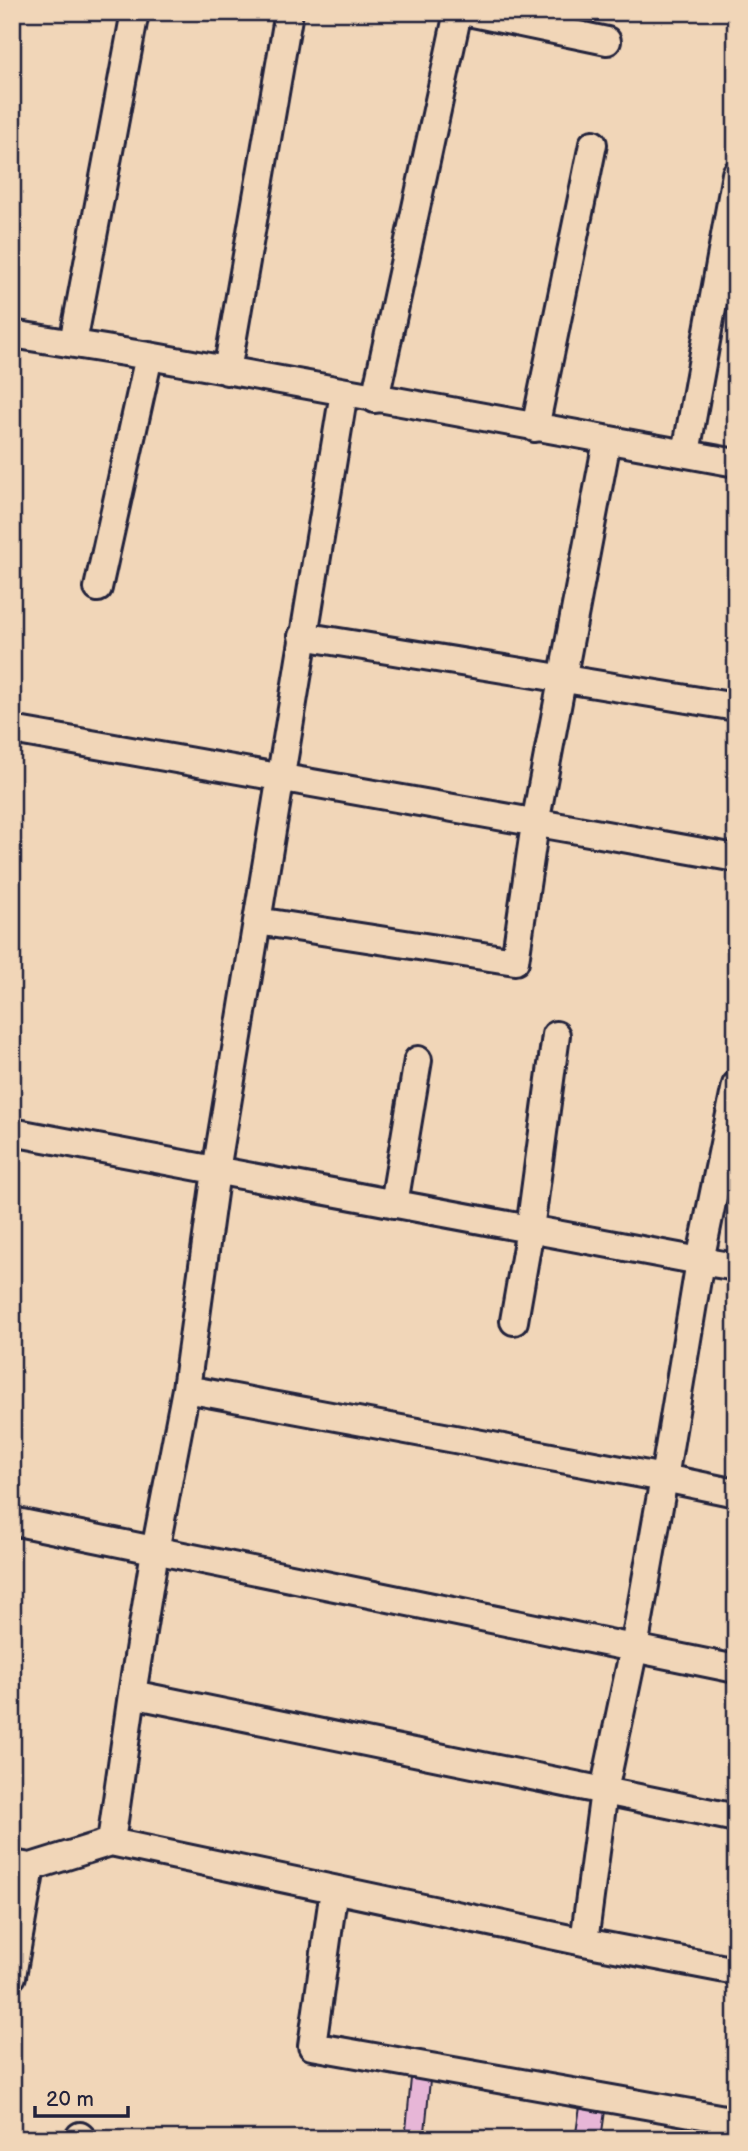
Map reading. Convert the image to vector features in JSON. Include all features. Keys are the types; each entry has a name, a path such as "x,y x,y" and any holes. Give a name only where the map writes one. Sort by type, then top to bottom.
{"street":[{"path":"73,343 135,12"},
{"path":"227,371 289,12"},
{"path":"375,399 458,12"},
{"path":"468,12 607,41"},
{"path":"535,428 593,144"},
{"path":"686,453 736,174"},
{"path":"12,334 149,356 736,463"},
{"path":"98,588 149,356"},
{"path":"111,1842 155,1551 186,1389 216,1171 344,392"},
{"path":"257,921 515,961 535,824 607,441"},
{"path":"302,636 736,707"},
{"path":"12,730 736,858"},
{"path":"514,1321 530,1229 555,1035"},
{"path":"394,1204 418,1060"},
{"path":"584,1942 604,1791 634,1648 700,1261 736,1085"},
{"path":"12,1132 736,1267"},
{"path":"186,1389 736,1493"},
{"path":"12,1521 736,1669"},
{"path":"132,1694 736,1818"},
{"path":"12,1976 22,1865 111,1842 736,1972"},
{"path":"334,1889 312,2046 736,2121"}],"building":[{"path":"412,2068 431,2070 425,2132 406,2130"},
{"path":"580,2107 605,2111 601,2139 575,2139"},
{"path":"383,2135 411,2136 411,2139 382,2139"}]}
